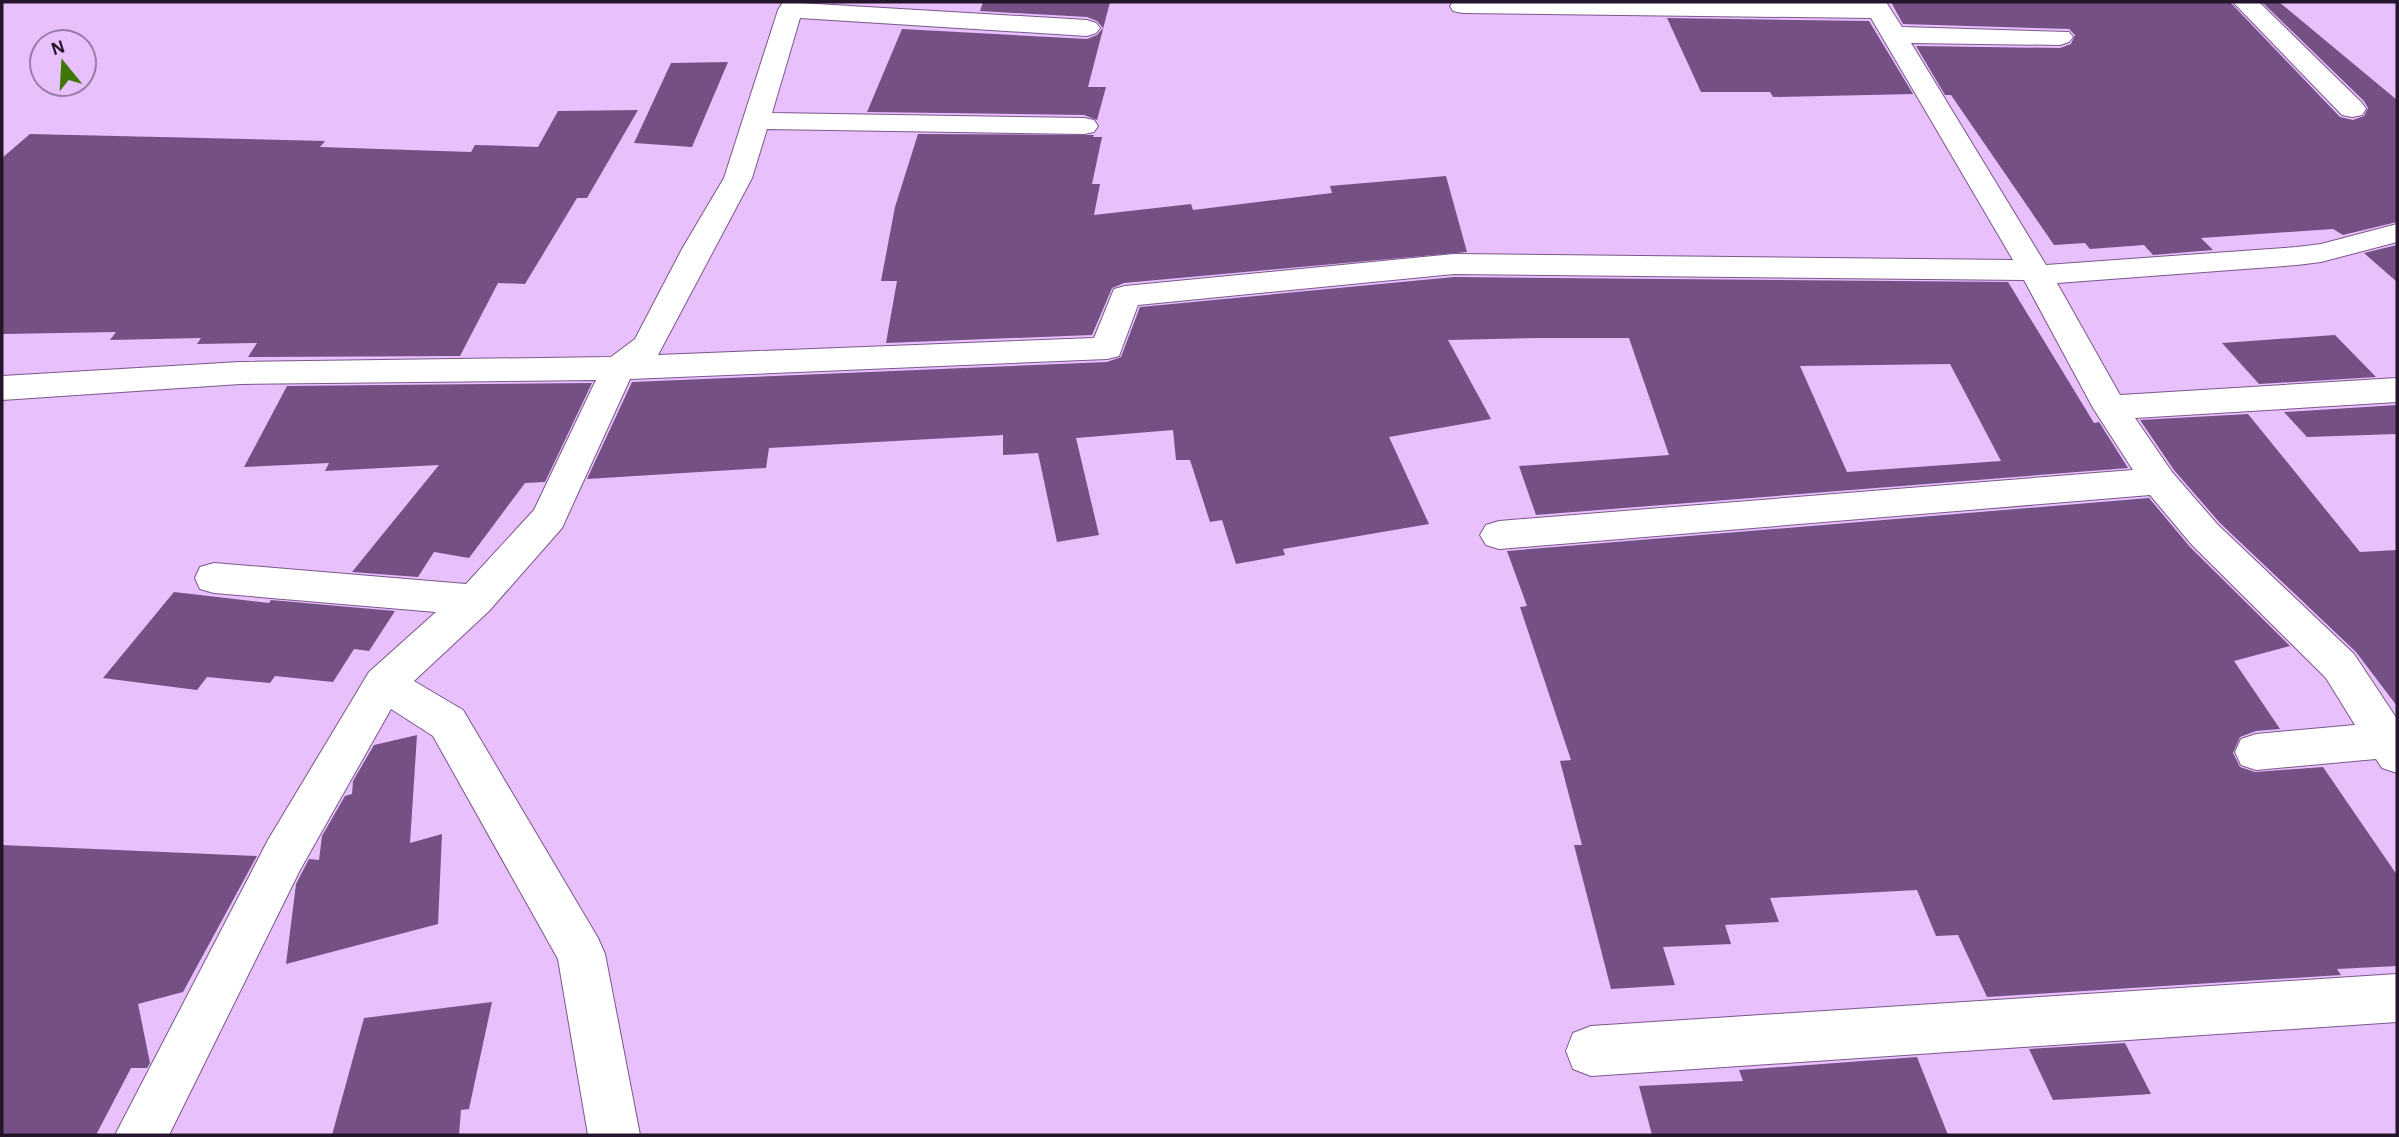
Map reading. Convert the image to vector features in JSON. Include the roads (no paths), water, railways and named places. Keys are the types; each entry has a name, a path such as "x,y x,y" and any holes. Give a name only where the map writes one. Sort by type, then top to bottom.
{"street":[{"path":"2245,2 2353,109"},
{"path":"141,1135 284,855 384,684 475,600 549,518 618,368 648,346 697,249 738,178 792,6 1087,28"},
{"path":"1462,6 1882,16 2060,37"},
{"path":"1882,16 2035,272 2110,408 2159,481 2205,535 2340,666 2393,747"},
{"path":"756,121 1084,126"},
{"path":"2,388 240,373 618,368 1107,348 1125,296 1454,264 2035,272 2297,256 2322,253 2397,233"},
{"path":"2110,408 2397,390"},
{"path":"1499,535 2159,481"},
{"path":"214,578 475,600"},
{"path":"384,684 448,723 581,954 614,1135"},
{"path":"2256,752 2393,747"},
{"path":"1591,1051 2397,998"}]}
